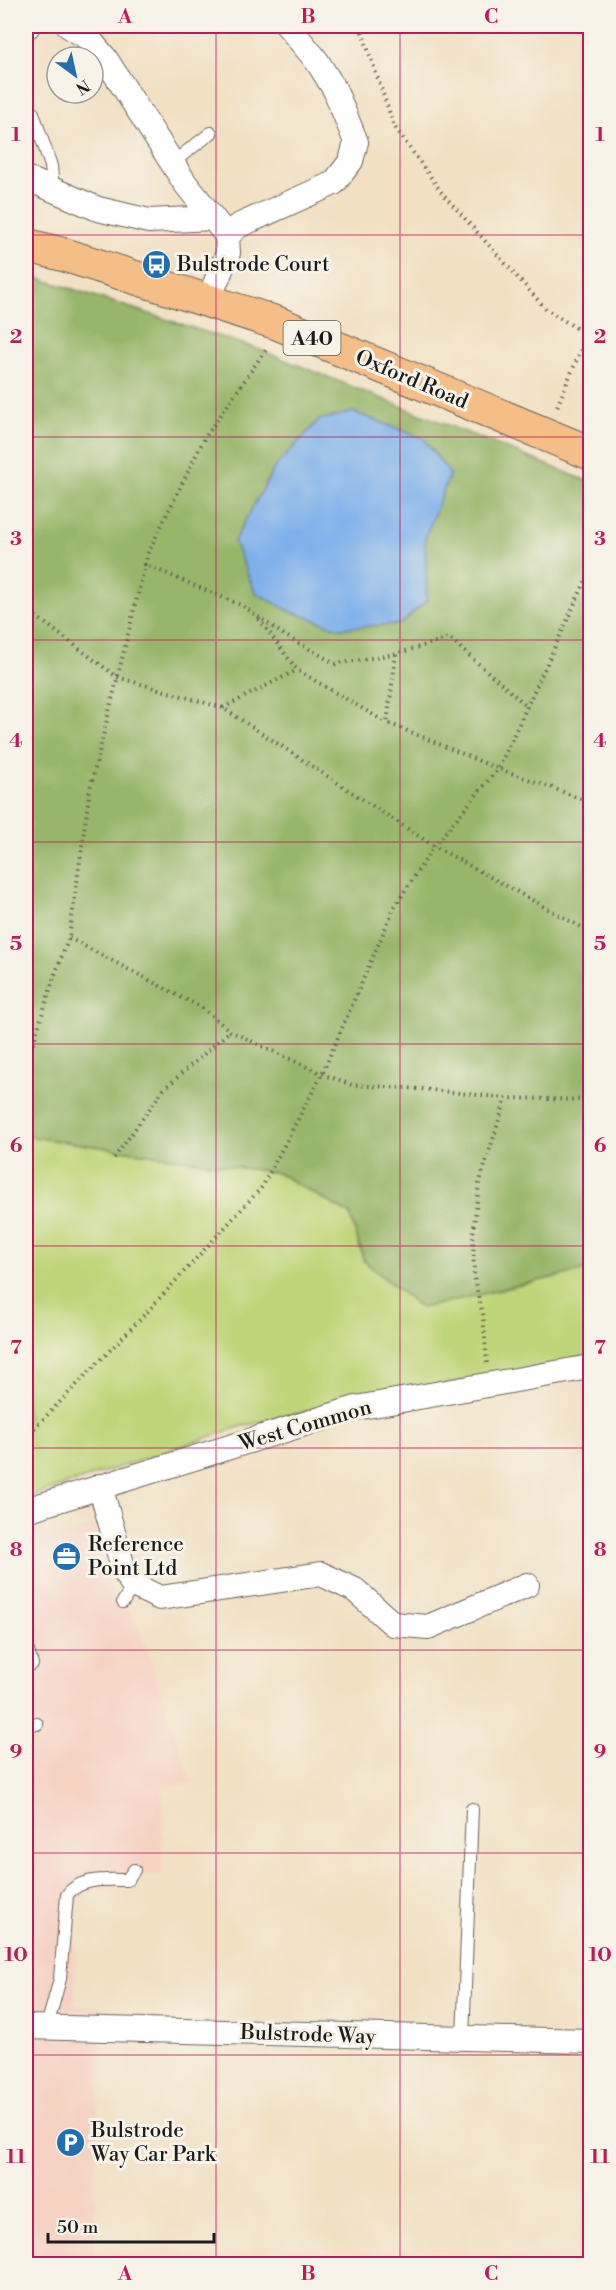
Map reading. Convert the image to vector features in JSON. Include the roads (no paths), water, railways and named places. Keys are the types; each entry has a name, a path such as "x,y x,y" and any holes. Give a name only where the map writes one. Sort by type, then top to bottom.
{"main road":[{"name":"Oxford Road","path":"26,245 65,255 277,323 591,453"}],"street":[{"path":"69,26 88,38 105,58 172,163 220,227 228,254 208,301"},
{"path":"26,177 98,209 149,221 220,227 238,226 334,183 351,161 356,142 335,90 316,61 288,26"},
{"name":"West Common","path":"26,1510 356,1408 591,1367"},
{"path":"100,1486 124,1571 128,1594 160,1598 321,1574 355,1590 393,1624 428,1627 527,1585"},
{"name":"Bulstrode Way","path":"36,2026 591,2041"}],"lane":[{"path":"33,113 51,166 53,190"},
{"path":"172,163 211,133"},
{"path":"26,1645 32,1664"},
{"path":"463,2038 472,1809"},
{"path":"36,2026 60,1979 67,1895 72,1888 84,1883 101,1880 127,1880 134,1870"}],"water":[{"path":"353,412 423,438 450,474 425,537 427,600 401,624 339,628 289,611 255,592 234,541 275,467 319,420"}],"place":[{"name":"Bulstrode Court","path":"156,264"},
{"name":"Reference Point Ltd","path":"67,1556"},
{"name":"Bulstrode Way Car Park","path":"70,2142"}]}
